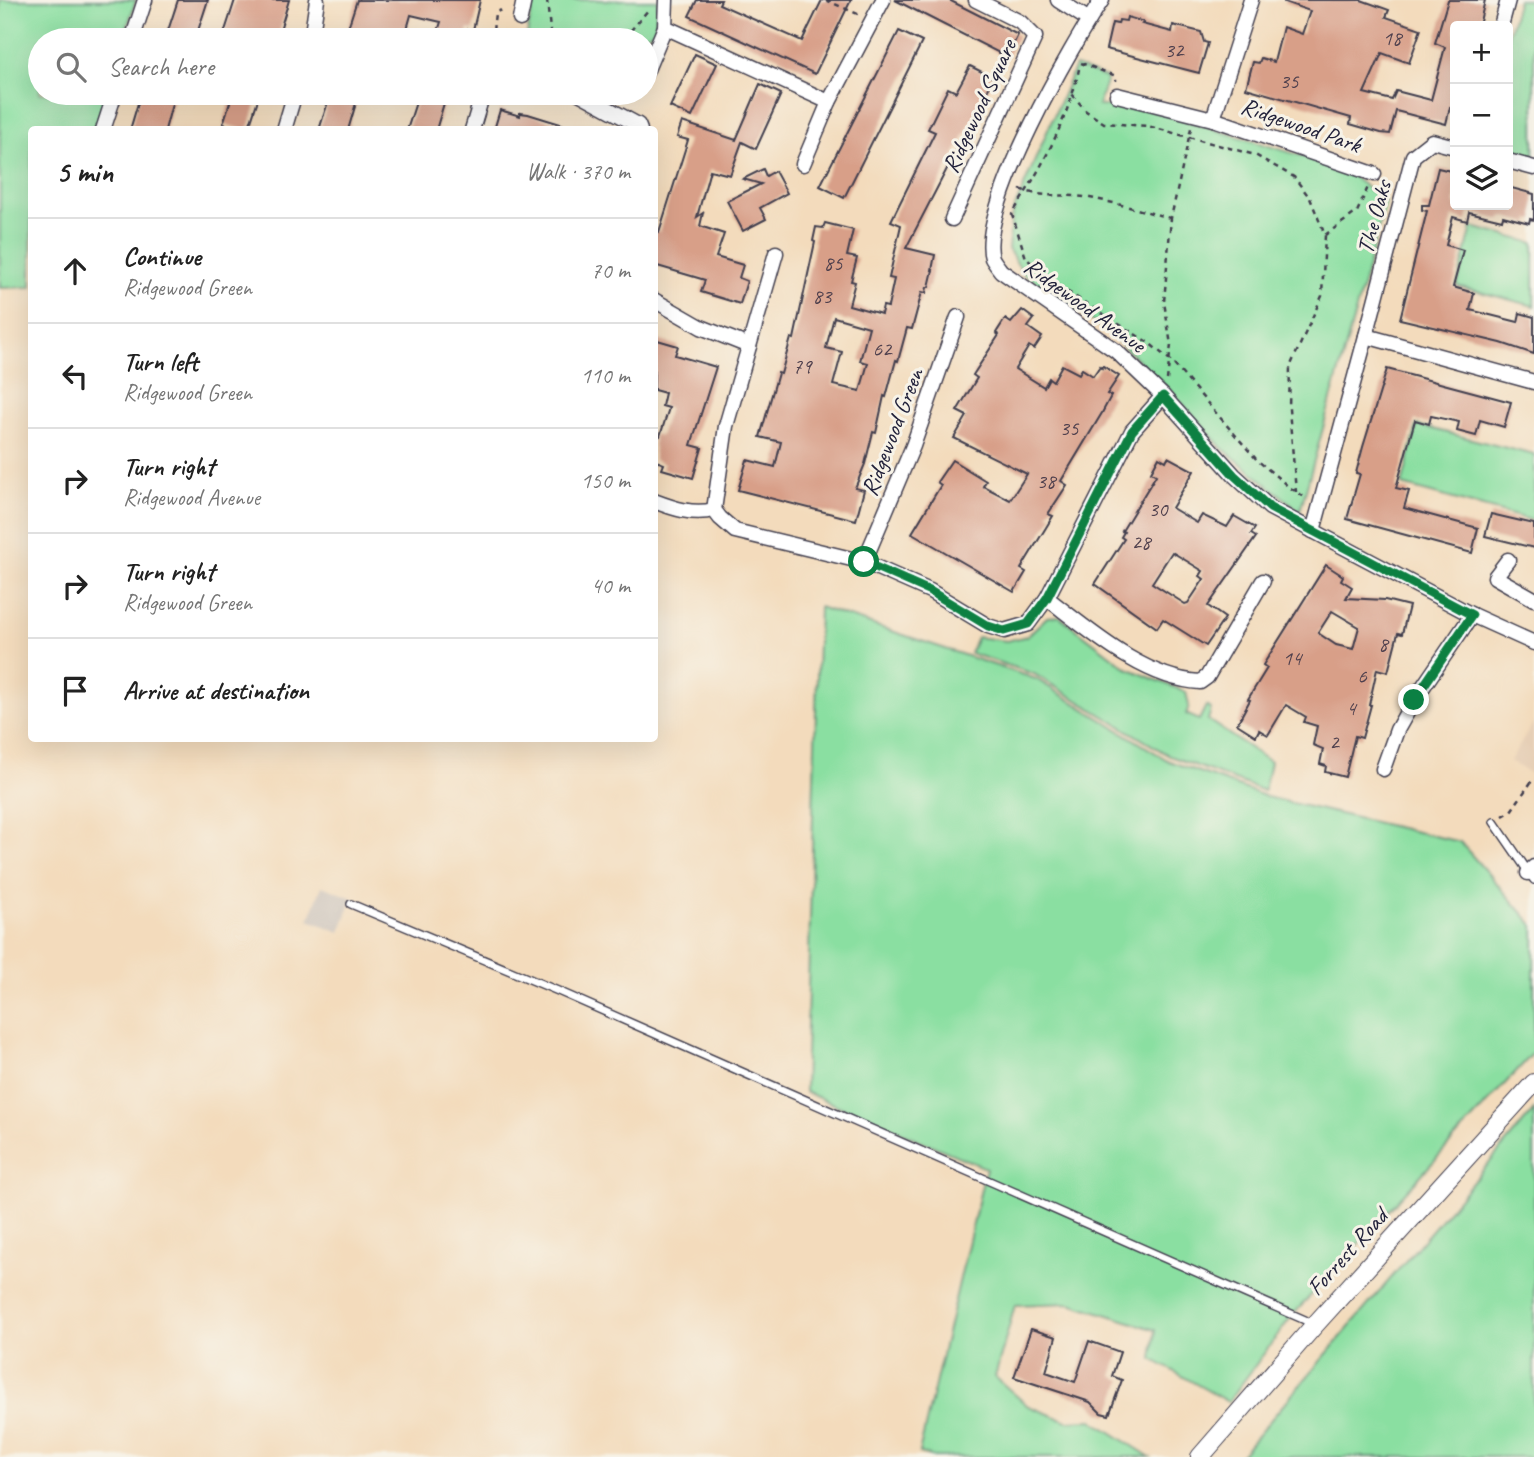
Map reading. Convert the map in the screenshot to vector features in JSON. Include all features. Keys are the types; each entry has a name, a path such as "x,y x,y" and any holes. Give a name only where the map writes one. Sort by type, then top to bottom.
{"street":[{"path":"136,28 145,0"},
{"path":"313,28 317,0"},
{"path":"520,19 524,0"},
{"path":"803,164 830,102 883,0"},
{"name":"Ridgewood Square","path":"952,219 1035,37 1020,22 976,0"},
{"path":"1058,0 1089,20"},
{"name":"Ridgewood Avenue","path":"1102,0 1026,135 1006,183 993,226 992,258 1001,271 1116,351 1163,396 1234,475 1270,508 1472,615 1534,643"},
{"name":"Ridgewood Park","path":"1213,119 1251,0"},
{"path":"1503,21 1508,0"},
{"path":"658,44 665,27 666,3"},
{"path":"665,27 830,102"},
{"name":"Ridgewood Park","path":"1117,95 1213,119 1374,174"},
{"path":"104,126 111,105"},
{"path":"285,126 291,105"},
{"path":"473,126 479,105"},
{"path":"601,105 638,126"},
{"name":"The Oaks","path":"1314,531 1413,156 1432,141 1450,146"},
{"path":"1513,162 1534,167"},
{"path":"776,253 726,426 714,510 735,531 864,562 930,591 988,626 1004,631 1028,624 1047,598 1132,431 1163,396"},
{"path":"658,302 701,327 749,346"},
{"name":"Ridgewood Green","path":"864,562 913,446 958,317"},
{"path":"1366,337 1534,382"},
{"path":"658,502 692,512 714,510"},
{"path":"1508,559 1495,577 1534,599"},
{"path":"1047,598 1105,642 1153,670 1200,682 1207,677 1262,581"},
{"path":"1383,769 1397,730 1414,700 1472,615"},
{"name":"Forrest Road","path":"1200,1457 1312,1328 1534,1083"}],"lane":[{"path":"1494,822 1532,873"},
{"path":"351,904 558,991 1305,1320 1312,1328"}],"path":[{"path":"547,0 550,28"},
{"path":"826,0 872,21"},
{"path":"633,28 647,10 666,3"},
{"path":"493,28 495,13 501,10"},
{"path":"1117,95 1116,76 1081,63 1061,122 1027,192 1012,214 1026,258 1052,282 1149,343 1170,360 1258,460 1320,508"},
{"path":"1072,93 1086,111 1104,123 1148,126 1255,155 1294,177 1310,198 1325,235 1322,296 1290,367 1289,409 1296,492"},
{"path":"1163,396 1171,345 1164,302 1171,218 1195,114"},
{"path":"1325,235 1357,212 1374,174"},
{"path":"1006,183 1027,192 1052,197 1087,197 1171,218"},
{"path":"1494,822 1511,811 1534,779"}],"shaded area":[{"path":"1534,722 1534,776 1510,761"},
{"path":"322,886 353,898 340,932 309,920"}],"green space":[{"path":"0,0 136,0 127,28 28,28 28,105 103,105 96,126 28,126 28,287 0,288"},
{"path":"534,0 658,0 655,28 528,28"},
{"path":"1518,0 1534,0 1534,157 1513,151 1512,21"},
{"path":"1075,66 1107,78 1098,106 1137,106 1348,170 1386,202 1300,511 1222,448 1171,391 1109,333 1024,274 1008,249 1012,214"},
{"path":"1472,227 1534,243 1534,306 1457,286"},
{"path":"1417,425 1534,455 1534,521 1402,485"},
{"path":"819,607 1036,679 1169,761 1270,798 1460,842 1534,926 1534,1052 1292,1316 1228,1402 1152,1359 1156,1330 1070,1303 1015,1305 995,1377 1028,1406 1067,1421 1092,1420 1150,1457 934,1457 919,1453 986,1168 805,1092"},
{"path":"1059,616 1127,668 1186,692 1189,706 1186,714 1199,720 1206,706 1211,709 1208,720 1270,762 1264,791 1170,756 1034,674 970,653 977,637 1007,641 1027,636 1047,617"},
{"path":"1534,1110 1534,1457 1239,1457"}],"building":[{"path":"178,0 208,0 199,28 169,28"},
{"path":"235,0 289,0 281,28 226,28"},
{"path":"357,0 480,0 473,28 439,28 441,22 411,15 407,28 348,28"},
{"path":"697,0 721,0 719,4 802,41 822,0 851,0 815,74 689,16"},
{"path":"895,0 949,0 1018,35 1007,57"},
{"path":"1361,0 1389,10 1386,17 1421,29 1409,63 1382,53 1364,93 1392,100 1396,91 1431,100 1445,47 1435,43 1448,0 1485,0 1480,21 1450,21 1450,107 1446,124 1396,111 1390,134 1381,133 1350,124 1351,118 1246,88 1253,62 1259,63 1261,58 1274,62 1283,27 1302,34 1310,11 1284,2"},
{"path":"1127,17 1172,32 1173,25 1201,32 1204,42 1208,43 1199,73 1106,49 1112,23 1126,21"},
{"path":"899,31 922,42 844,198 820,186"},
{"path":"695,54 717,64 692,117 670,107"},
{"path":"970,66 994,78 906,248 935,255 933,270 926,293 922,292 912,329 907,328 886,397 884,396 876,433 873,432 865,464 855,488 864,490 856,520 738,490 747,460 775,467 781,442 760,437 778,373 781,374 791,338 794,339 816,227 823,228 825,223 853,230 847,256 857,258 849,305 881,314 883,306 888,307 894,279 889,278 901,225 891,221 935,132 928,129 948,88 956,92","holes":["834,317 869,327 860,361 868,363 860,391 833,385 842,352 826,348"]},
{"path":"760,84 781,94 756,149 742,142 730,175 710,170 697,217 703,213 700,226 724,234 716,257 743,265 739,278 747,281 740,304 701,292 705,280 658,266 658,232 688,140 677,137 682,122 736,140"},
{"path":"137,105 172,105 166,126 131,126"},
{"path":"229,105 256,105 249,126 223,124"},
{"path":"327,105 355,105 349,126 320,126"},
{"path":"415,105 443,105 437,126 408,126"},
{"path":"500,110 520,116 520,113 528,114 567,126 495,126"},
{"path":"1438,168 1450,171 1450,210 1513,210 1513,188 1534,194 1534,220 1530,219 1529,223 1503,216 1502,220 1469,212 1467,221 1453,217 1446,245 1463,250 1453,287 1474,293 1470,310 1518,322 1520,313 1534,317 1534,354 1501,343 1400,319 1427,211 1422,210 1422,205 1429,205"},
{"path":"763,169 766,176 775,171 787,193 760,208 766,219 743,231 727,201 761,184 743,179"},
{"path":"1022,310 1034,319 1028,327 1042,337 1034,349 1029,346 1015,369 1044,387 1049,378 1053,381 1062,365 1079,374 1082,369 1093,376 1100,366 1103,366 1119,376 1107,394 1111,396 1102,413 1061,481 1067,485 1048,514 1053,516 1021,569 1026,572 1014,592 912,533 941,485 937,482 952,460 986,481 983,486 1010,500 1027,474 954,438 967,416 957,411 977,378 973,375 999,335 996,333 1005,319 1011,323"},
{"path":"658,340 678,346 675,355 716,367 691,445 702,448 693,478 662,469 664,464 658,462 658,435 660,436 669,408 662,406 665,393 658,391"},
{"path":"1387,369 1511,402 1504,427 1480,420 1476,436 1457,431 1459,422 1431,416 1429,424 1415,420 1396,488 1409,491 1404,508 1478,528 1472,553 1347,519 1360,474 1356,473"},
{"path":"1159,457 1166,461 1168,457 1194,471 1172,508 1197,523 1202,515 1227,527 1234,516 1255,528 1251,534 1256,537 1208,606 1225,618 1206,646 1163,619 1157,628 1095,584 1124,539 1121,537 1124,532 1122,531 1156,475 1151,472","holes":["1172,552 1203,571 1200,576 1204,579 1185,604 1152,583"]},
{"path":"1491,514 1534,524 1534,548 1485,536"},
{"path":"1326,565 1343,576 1341,580 1352,587 1346,598 1385,600 1409,606 1402,634 1398,633 1388,672 1377,669 1362,738 1355,736 1345,777 1325,772 1326,766 1320,764 1323,749 1313,745 1317,726 1304,722 1306,717 1286,705 1268,735 1259,730 1256,736 1237,724 1250,700 1248,699 1267,668 1263,665","holes":["1332,611 1359,627 1353,649 1336,645 1318,633"]},
{"path":"1031,1329 1056,1337 1046,1372 1075,1382 1089,1341 1120,1352 1112,1376 1122,1380 1109,1415 1101,1413 1090,1402 1014,1377"}],"route":[{"path":"864,562 930,591 988,626 1004,631 1028,624 1047,598 1132,431 1163,396 1234,475 1270,508 1472,615 1414,700"}]}
